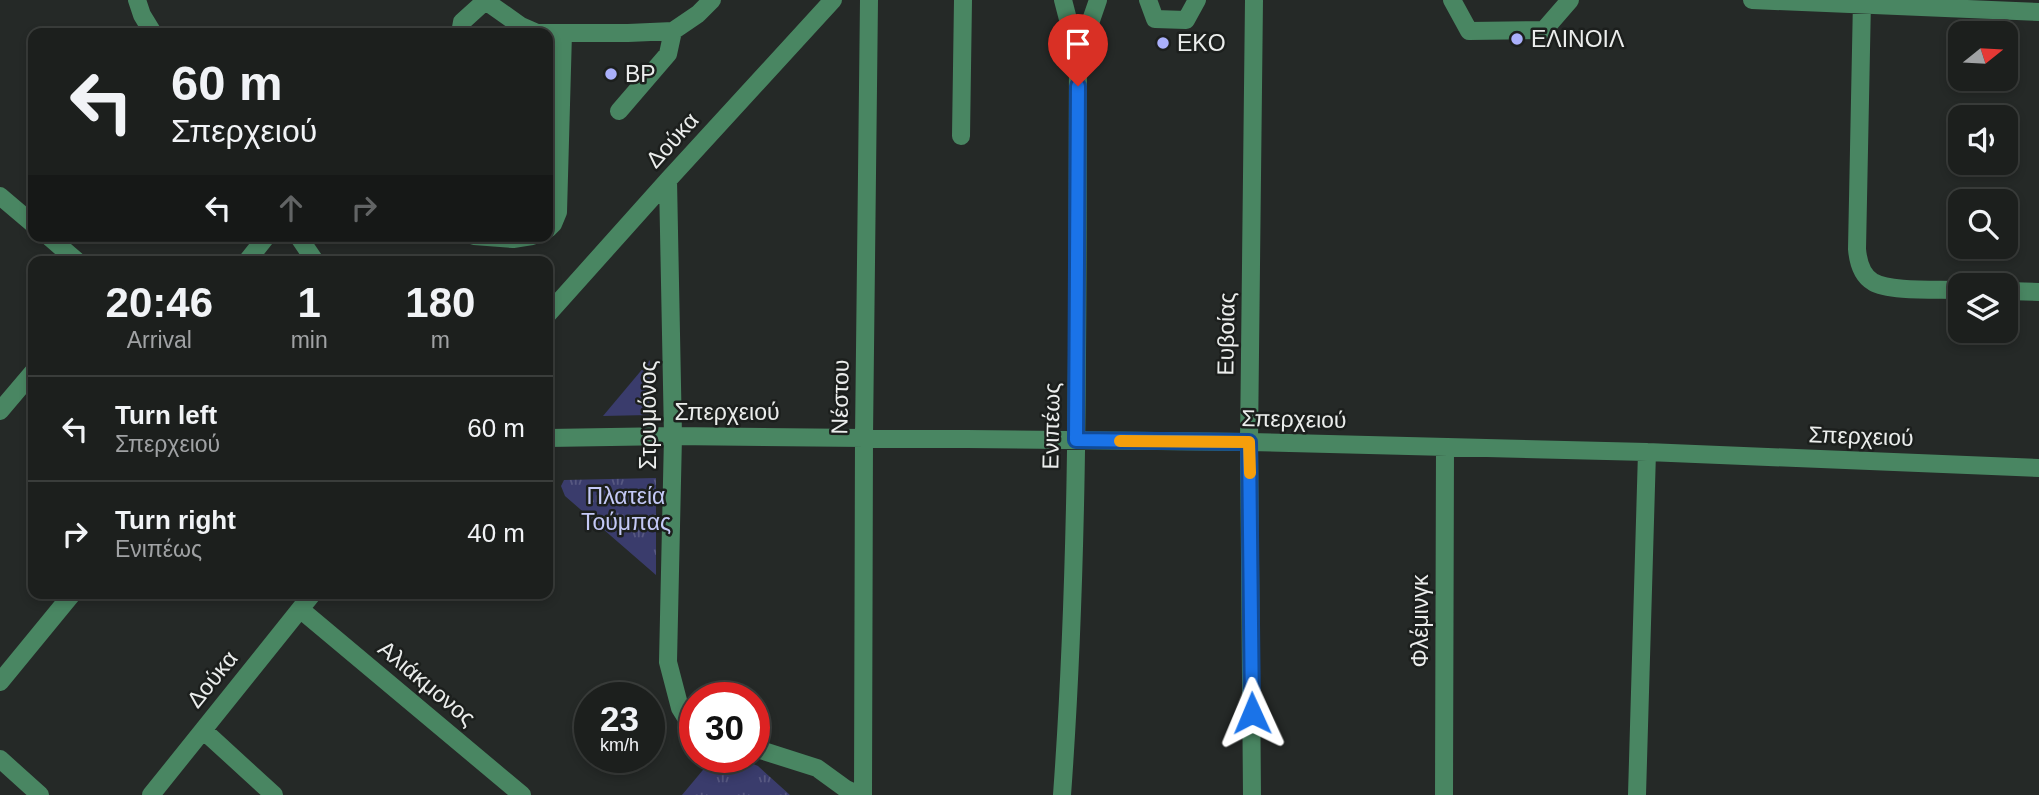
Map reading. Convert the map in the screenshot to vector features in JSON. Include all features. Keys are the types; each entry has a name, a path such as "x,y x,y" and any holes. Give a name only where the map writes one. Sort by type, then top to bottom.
{"street":[{"path":"137,0 150,28"},
{"path":"553,33 673,31 698,14 712,0"},
{"name":"Δούκα","path":"553,308 833,0"},
{"name":"Νέστου","path":"852,793 864,437 869,0"},
{"path":"961,136 962,0"},
{"name":"Ενιπέως","path":"1062,795 1069,688 1076,440 1078,58 1063,0"},
{"name":"Ενιπέως","path":"1078,58 1098,0"},
{"path":"1148,0 1155,19 1186,20 1197,0"},
{"name":"Ευβοίας","path":"1252,795 1249,442 1254,0"},
{"path":"1452,0 1469,31 1544,30 1570,0"},
{"path":"1752,0 1862,2 2039,12"},
{"path":"461,28 462,22 484,1 526,28"},
{"path":"1862,2 1858,264 1872,282 1890,288 1948,290"},
{"path":"619,111 667,54 673,31"},
{"path":"553,224 558,212 563,33"},
{"name":"Στρυμόνος","path":"668,180 673,436 668,662 679,704"},
{"path":"0,196 28,220"},
{"path":"55,242 72,256"},
{"path":"251,256 262,242"},
{"path":"2018,291 2039,292"},
{"path":"0,411 28,378"},
{"name":"Σπερχειού","path":"553,438 864,437 1249,442 1647,452 2039,468"},
{"name":"Φλέμινγκ","path":"1444,795 1445,447"},
{"path":"1637,795 1647,452"},
{"path":"0,682 67,599"},
{"name":"Δούκα","path":"151,795 308,599"},
{"name":"Αλιάκμονος","path":"300,609 522,795"},
{"path":"203,730 274,795"},
{"path":"770,753 817,768 852,793"},
{"path":"0,759 40,795"}],"green space":[{"path":"650,360 649,415 603,416"},
{"name":"Πλατεία Τούμπας","path":"656,478 656,575 565,496 561,486 564,480"},
{"path":"700,773 766,773 790,795 682,795"}],"slow traffic":[{"path":"1120,441 1249,442 1250,473"}],"place":[{"name":"ΕΛΙΝΟΙΛ","path":"1517,39"},
{"name":"EKO","path":"1163,43"},
{"name":"BP","path":"611,74"}],"route":[{"path":"1078,86 1076,440 1249,442 1252,713"}]}
